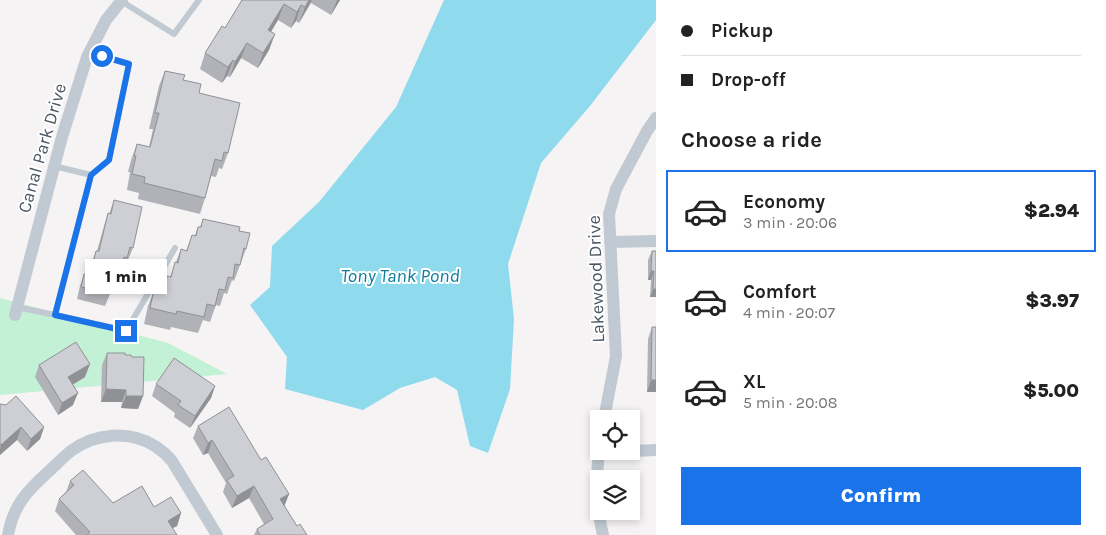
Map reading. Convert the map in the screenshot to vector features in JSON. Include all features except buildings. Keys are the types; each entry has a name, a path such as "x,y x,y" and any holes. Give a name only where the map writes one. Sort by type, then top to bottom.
{"street":[{"name":"Canal Park Drive","path":"16,311 64,128 89,53 106,20 122,1"},
{"name":"Lakewood Drive","path":"606,410 616,356 609,214 616,189 656,118"},
{"path":"610,242 656,241"},
{"path":"8,535 16,508 25,494 71,450 98,438 126,435 140,438 154,445 172,461 217,535"},
{"path":"640,451 656,450"},
{"path":"598,460 596,477 603,535"}],"lane":[{"path":"122,1 174,34 199,0"},
{"path":"55,315 91,175 109,160 129,64 89,53"},
{"path":"54,166 91,175"},
{"path":"16,311 55,315 126,331 175,248"}],"green space":[{"path":"0,298 168,343 227,374 0,395"}],"water":[{"name":"Tony Tank Pond","path":"444,0 656,0 656,20 590,106 541,163 508,264 514,319 510,389 488,453 470,446 457,390 435,377 400,388 363,410 285,389 287,357 250,305 270,287 272,246 319,202 396,107"}],"route":[{"path":"102,56 129,64 109,160 91,175 55,315 126,331"}]}
